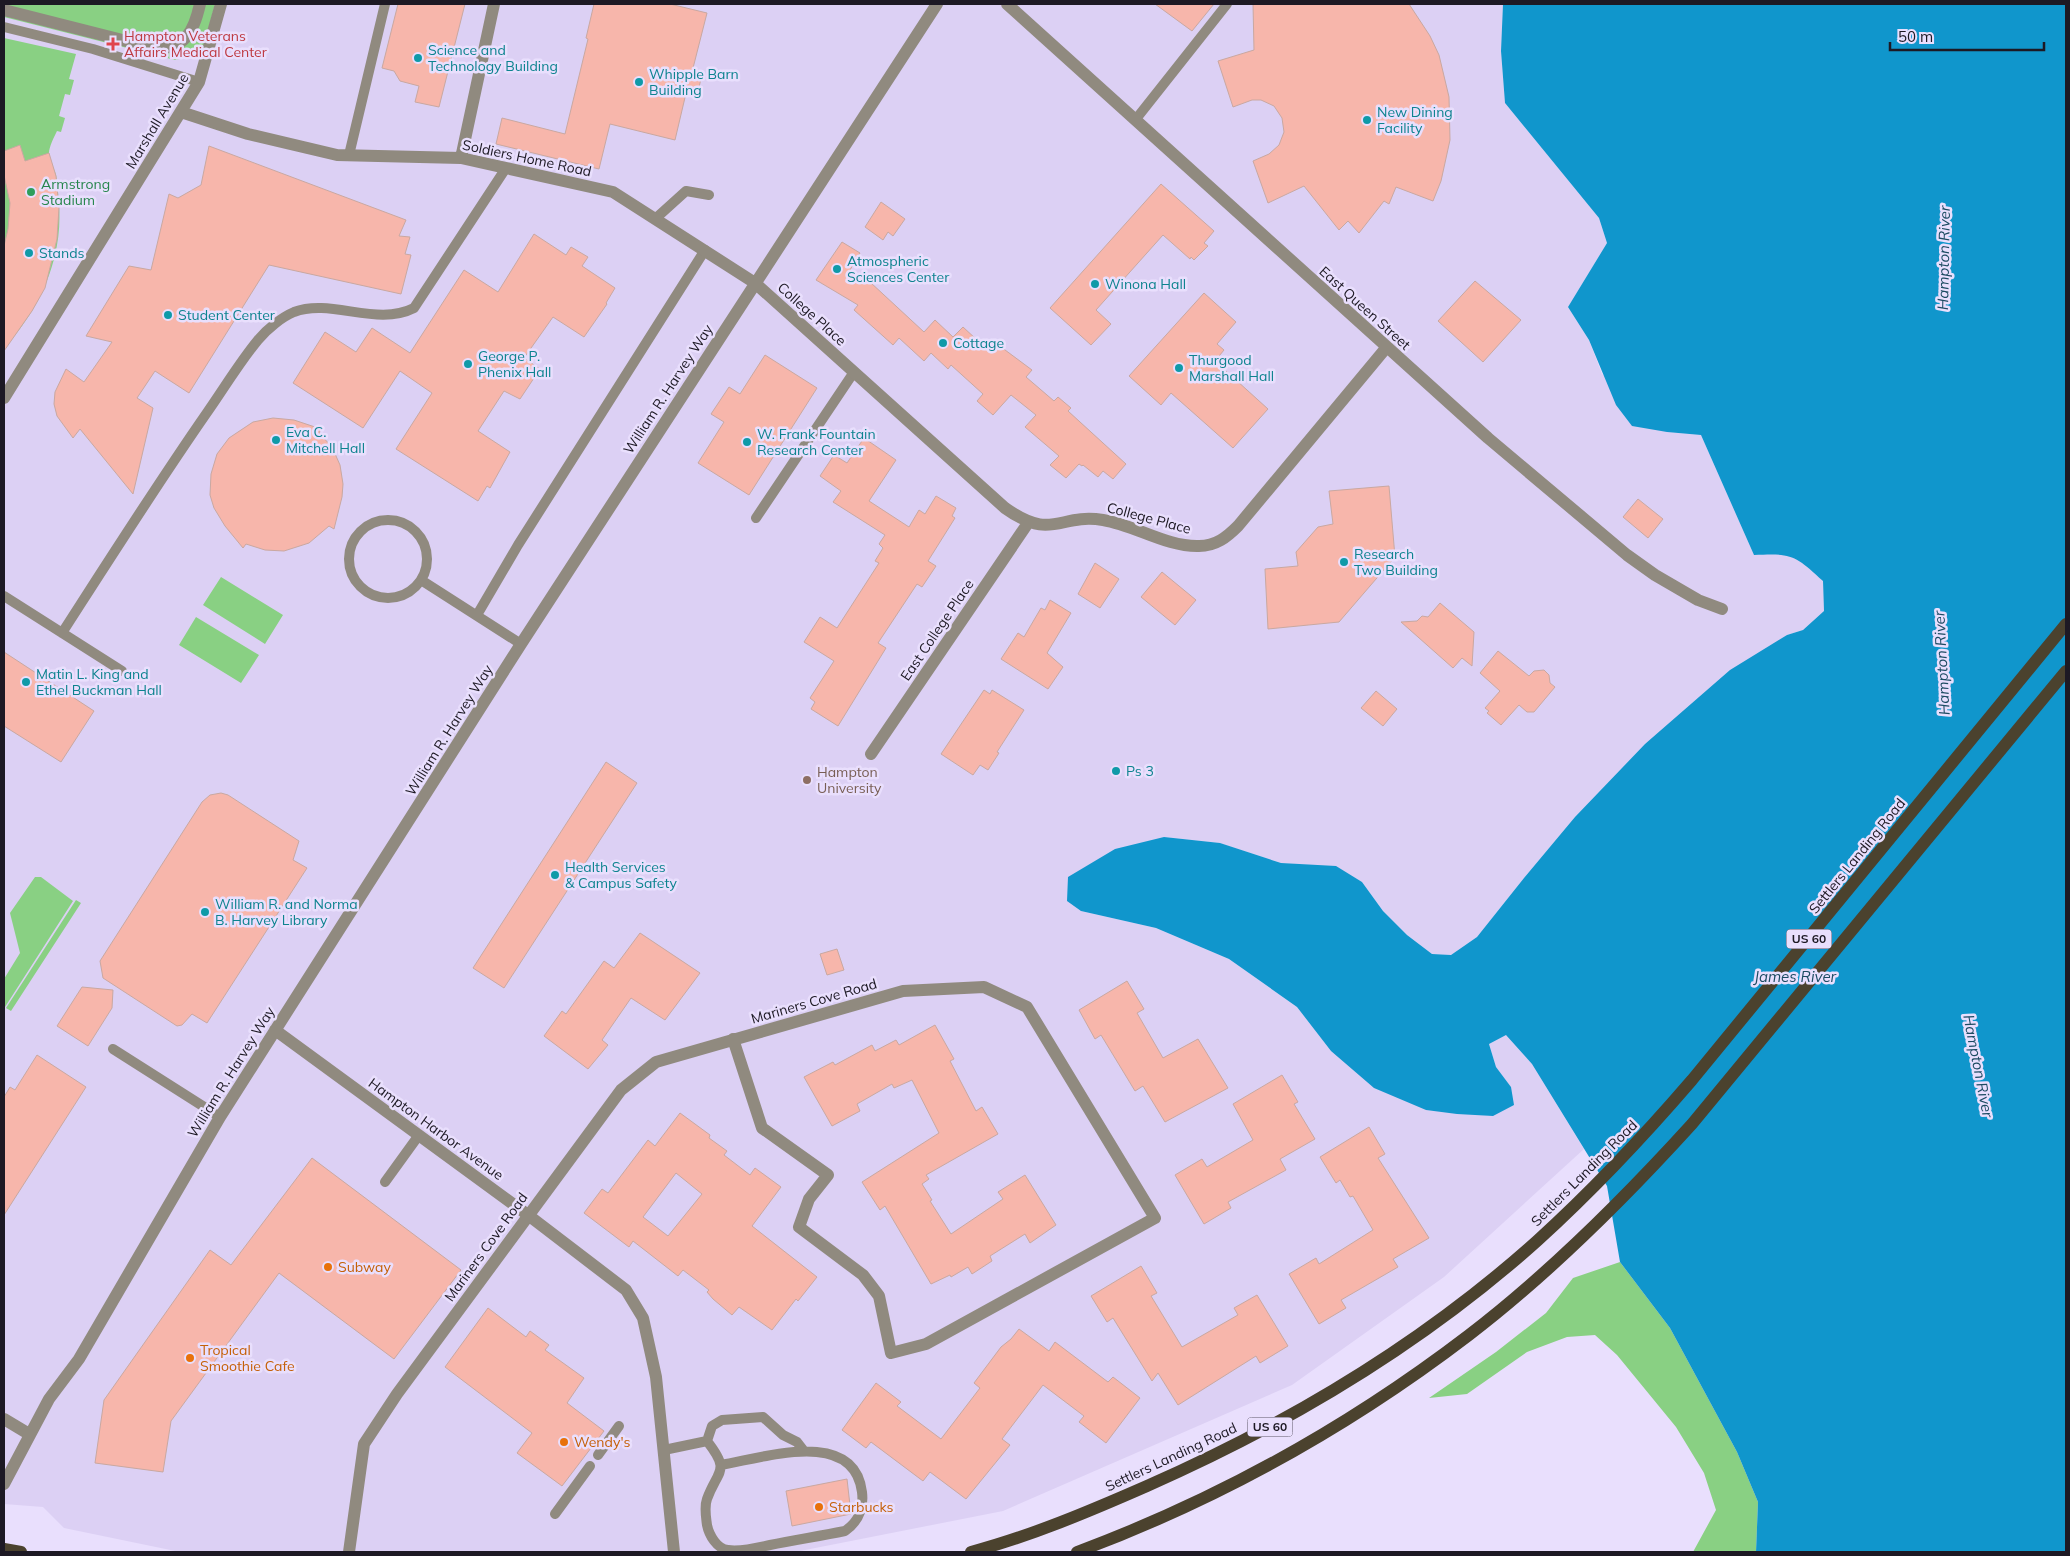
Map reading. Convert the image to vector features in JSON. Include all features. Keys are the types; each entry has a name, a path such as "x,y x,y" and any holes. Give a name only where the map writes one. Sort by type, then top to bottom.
{"main road":[{"name":"Settlers Landing Road","path":"971,1552 1093,1509 1194,1465 1258,1434 1386,1356 1447,1313 1537,1241 1643,1137 1692,1080 2066,624"},
{"name":"US 60","path":"1077,1552 1181,1509 1313,1440 1374,1402 1449,1350 1498,1312 1556,1261 1640,1181 1692,1124 2066,671"},
{"path":"4,1549 21,1552"}],"street":[{"path":"4,10 154,48 168,49 188,36 195,24 200,4"},
{"name":"Marshall Avenue","path":"4,398 200,82 222,4"},
{"path":"461,158 494,4"},
{"name":"William R. Harvey Way","path":"4,1484 49,1399 79,1359 220,1116 521,644 937,4"},
{"name":"East Queen Street","path":"1007,4 1136,119 1386,348 1488,438 1627,554 1681,592 1722,610"},
{"name":"Soldiers Home Road","path":"181,112 248,134 337,155 461,158 613,192 755,283"},
{"name":"College Place","path":"755,283 1005,508 1028,523 1048,526 1078,520 1097,519 1182,544 1198,546 1214,545 1228,537 1386,348"},
{"name":"East College Place","path":"871,754 1028,523"},
{"name":"Mariners Cove Road","path":"349,1552 364,1444 396,1394 621,1090 656,1062 733,1039 902,991 984,988 1027,1007 1155,1218 926,1344 891,1354 879,1296 863,1275 799,1227 809,1199 828,1175 762,1128 733,1039"},
{"name":"Hampton Harbor Avenue","path":"275,1030 528,1215 626,1290 643,1318 656,1376 674,1552"},
{"path":"4,1419 30,1434"}],"lane":[{"path":"349,155 385,4"},
{"path":"1136,119 1226,4"},
{"path":"4,27 93,49 200,82"},
{"path":"62,633 182,449 259,339 276,323 294,312 314,309 390,315 402,314 414,308 506,168"},
{"path":"654,219 686,191 708,195"},
{"path":"477,615 518,545 705,250"},
{"path":"756,518 854,372"},
{"path":"387,520 399,522 410,527 419,535 424,546 426,569 421,580 413,590 403,596 379,598 368,594 352,576 349,554 352,544 366,527 376,522 387,520"},
{"path":"421,580 521,644"},
{"path":"4,596 122,672"},
{"path":"113,1049 220,1116"},
{"path":"385,1182 419,1135"},
{"path":"721,1465 804,1451 836,1454 855,1470 861,1488 860,1514 856,1524 845,1531 744,1550 726,1550 716,1543 709,1532 705,1508 706,1500 721,1472 721,1465 707,1441 712,1426 722,1420 763,1417 783,1435 797,1442 804,1451"},
{"path":"598,1455 619,1426"},
{"path":"664,1450 707,1441"},
{"path":"555,1514 590,1466"}],"shaded area":[{"name":"Hampton University","path":"4,4 1503,4 1501,51 1505,103 1599,218 1607,243 1568,307 1589,340 1602,374 1667,432 1701,435 1754,555 1783,553 1799,559 1823,581 1824,611 1803,630 1787,635 1645,744 1575,817 1477,937 1451,955 1432,954 1407,935 1383,911 1362,882 1336,867 1281,863 1219,843 1164,837 1081,911 1156,928 1229,959 1297,1007 1331,1051 1426,1110 1493,1116 1511,1087 1496,1067 1489,1044 1506,1034 1532,1064 1584,1149 1444,1277 1292,1385 1003,1511 795,1552 180,1552 64,1528 43,1507 4,1504"}],"green space":[{"name":"Hampton Veterans Affairs Medical Center","path":"4,4 215,4 202,53 175,60 4,17"},
{"name":"Armstrong Stadium","path":"4,38 76,54 69,79 74,80 70,95 65,94 59,116 65,118 61,132 57,131 49,151 56,175 59,206 59,226 53,264 38,300 17,333 4,348"},
{"path":"221,577 283,615 265,644 203,605"},
{"path":"196,617 259,655 241,683 179,645"},
{"path":"35,877 41,877 73,901 5,1007 4,979 20,953 10,913"},
{"path":"76,900 81,903 11,1011 6,1008"},
{"path":"1620,1262 1670,1328 1737,1452 1758,1502 1756,1552 1693,1552 1716,1510 1704,1473 1676,1427 1617,1355 1595,1335 1567,1337 1527,1352 1467,1394 1429,1398 1496,1352 1546,1313 1573,1278"}],"water":[{"name":"James River","path":"1503,4 2066,4 2066,1552 1756,1552 1758,1502 1737,1452 1670,1328 1620,1262 1607,1186 1532,1064 1506,1035 1489,1044 1496,1067 1511,1087 1514,1105 1493,1116 1426,1110 1374,1088 1331,1051 1297,1007 1229,959 1156,928 1081,911 1067,901 1068,877 1115,849 1164,837 1220,843 1281,863 1336,866 1362,882 1383,911 1407,935 1432,954 1451,955 1477,937 1575,817 1645,744 1730,670 1787,635 1803,630 1824,611 1823,581 1806,566 1785,555 1754,555 1701,435 1632,426 1616,405 1589,340 1568,307 1607,243 1599,218 1505,103 1501,51"}],"building":[{"name":"Science and Technology Building","path":"398,4 465,4 439,107 415,102 419,86 400,81 394,71 382,68"},
{"name":"Whipple Barn Building","path":"594,4 670,4 707,13 692,72 702,74 698,92 687,89 675,140 610,124 599,169 496,144 502,118 565,134 588,39 586,38"},
{"path":"1155,4 1214,4 1192,31"},
{"name":"New Dining Facility","path":"1253,4 1409,4 1430,36 1439,55 1449,97 1450,140 1441,181 1433,201 1396,187 1389,204 1384,201 1359,233 1348,221 1339,230 1304,186 1268,203 1253,161 1269,154 1279,145 1284,132 1282,118 1274,106 1261,100 1252,100 1233,107 1218,61 1254,50"},
{"name":"Stands","path":"20,145 25,161 49,153 56,176 59,208 57,239 45,288 32,311 4,351 4,246 8,229 10,203 4,175 4,151"},
{"name":"Student Center","path":"209,146 406,220 399,236 410,237 405,254 411,255 401,294 269,265 189,393 155,371 137,398 153,408 133,494 80,429 73,438 57,416 54,404 55,392 66,369 84,382 112,342 86,336 129,266 151,270 169,194 178,198 201,185"},
{"name":"Winona Hall","path":"1161,184 1214,231 1204,243 1208,246 1194,260 1191,257 1190,259 1163,235 1096,310 1111,324 1091,345 1050,308"},
{"path":"881,202 905,219 893,236 888,232 883,240 865,227"},
{"name":"George P. Phenix Hall","path":"534,234 566,255 571,247 588,257 582,266 615,288 607,304 584,337 553,317 524,358 540,369 520,399 504,391 478,431 510,452 490,488 487,486 478,501 396,449 432,393 400,371 363,428 293,383 325,332 356,352 372,328 410,353 464,270 498,292"},
{"path":"842,242 860,253 850,270 870,282 924,332 935,320 953,337 963,327 990,352 997,344 1032,370 1026,377 1054,401 1058,397 1071,408 1068,411 1126,464 1113,479 1103,471 1098,477 1079,464 1066,478 1050,465 1059,456 1025,427 1036,415 1011,395 993,415 977,401 983,394 951,365 948,369 931,353 924,361 899,338 893,345 854,310 858,305 816,280"},
{"path":"1475,281 1521,320 1483,362 1438,321"},
{"name":"Thurgood Marshall Hall","path":"1204,293 1236,322 1217,344 1224,350 1215,361 1268,409 1233,448 1171,393 1161,405 1129,376"},
{"name":"W. Frank Fountain Research Center","path":"765,355 817,388 749,495 698,463 724,422 711,414 729,387 740,394"},
{"name":"Eva C. Mitchell Hall","path":"273,418 294,420 321,429 319,433 332,447 340,465 343,484 342,497 334,529 329,526 309,543 284,551 265,550 246,544 243,548 225,526 214,508 210,495 211,474 217,454 229,438 253,422"},
{"path":"864,438 896,460 869,501 909,527 919,510 925,514 936,496 956,508 952,516 955,518 928,561 936,566 922,587 917,584 878,643 886,648 838,726 811,709 815,702 810,698 834,661 804,642 820,617 837,628 879,563 875,561 883,548 879,544 885,535 833,502 841,491 820,476 834,455 847,463"},
{"name":"Research Two Building","path":"1389,486 1395,557 1339,622 1268,629 1265,569 1298,566 1296,552 1318,527 1333,524 1329,491"},
{"path":"1638,499 1663,519 1648,538 1623,517"},
{"path":"1095,563 1119,579 1100,608 1078,594"},
{"path":"1162,572 1196,600 1175,625 1141,597"},
{"path":"1050,600 1071,613 1047,653 1063,667 1048,689 1001,659 1018,633 1024,637 1041,608 1045,610"},
{"path":"1440,603 1474,632 1472,666 1462,658 1453,668 1401,622 1417,621 1422,616 1428,617"},
{"path":"1498,651 1529,676 1534,671 1544,670 1549,675 1550,683 1555,687 1534,712 1527,712 1519,705 1501,725 1487,713 1489,711 1485,708 1500,691 1480,673"},
{"name":"Matin L. King and Ethel Buckman Hall","path":"4,652 94,711 61,762 4,726"},
{"path":"984,690 990,694 992,690 1024,710 997,752 999,753 988,770 980,765 973,775 941,754"},
{"path":"1376,691 1397,709 1383,726 1361,708"},
{"name":"Health Services & Campus Safety","path":"606,762 637,783 504,988 473,968"},
{"name":"William R. and Norma B. Harvey Library","path":"221,793 228,795 299,841 293,860 307,868 207,1023 192,1014 182,1025 177,1026 103,978 100,961 202,802 210,795"},
{"path":"640,933 700,973 665,1020 631,998 602,1040 608,1045 588,1069 544,1036 562,1011 566,1014 604,961 614,968"},
{"path":"837,949 844,970 827,975 820,954"},
{"path":"1127,981 1144,1009 1137,1013 1163,1058 1198,1039 1228,1088 1165,1122 1143,1086 1135,1091 1101,1035 1095,1039 1079,1010"},
{"path":"82,987 113,990 112,1008 88,1046 57,1026"},
{"path":"935,1025 954,1059 950,1061 976,1111 982,1107 998,1134 926,1175 929,1179 922,1184 932,1200 930,1201 951,1234 1003,1199 998,1192 1025,1175 1056,1225 1030,1243 1025,1234 990,1256 992,1261 972,1274 968,1267 951,1277 950,1275 931,1284 885,1206 880,1210 862,1182 939,1133 912,1080 894,1088 892,1084 857,1104 860,1111 832,1126 804,1077 833,1062 835,1065 872,1045 875,1051 896,1040 899,1045"},
{"path":"37,1055 86,1087 4,1215 4,1097 10,1087 15,1090"},
{"path":"1282,1075 1298,1102 1294,1104 1315,1139 1280,1159 1286,1170 1228,1202 1231,1208 1204,1224 1175,1175 1202,1159 1207,1167 1253,1140 1233,1104"},
{"path":"680,1113 710,1135 709,1138 727,1151 724,1155 750,1175 755,1168 781,1187 752,1226 817,1277 798,1301 796,1299 772,1330 739,1307 732,1315 713,1299 707,1292 709,1290 683,1270 678,1276 633,1241 629,1247 584,1213 602,1189 608,1193 648,1140 655,1146","holes":["676,1173 702,1194 668,1236 643,1217"]},
{"path":"1369,1127 1385,1154 1378,1158 1429,1238 1393,1259 1398,1267 1341,1300 1346,1308 1319,1324 1289,1274 1316,1258 1319,1264 1373,1230 1353,1196 1350,1197 1340,1180 1336,1183 1320,1157"},
{"path":"312,1158 461,1270 394,1359 279,1273 171,1421 163,1472 95,1463 104,1400 210,1250 231,1265"},
{"path":"1141,1266 1157,1293 1151,1296 1182,1347 1238,1315 1234,1308 1257,1295 1288,1346 1260,1363 1256,1356 1178,1405 1158,1373 1152,1381 1113,1318 1107,1322 1091,1296"},
{"path":"488,1308 526,1337 530,1331 549,1345 545,1350 584,1378 567,1403 604,1431 562,1486 517,1453 532,1433 445,1367"},
{"path":"1019,1329 1049,1351 1055,1342 1108,1382 1113,1377 1140,1398 1106,1443 1079,1422 1084,1416 1043,1385 1002,1439 1010,1445 966,1499 930,1472 923,1481 871,1442 866,1448 842,1430 876,1383 901,1402 897,1406 941,1439 980,1388 974,1383 1001,1347"},
{"name":"Starbucks","path":"847,1479 851,1514 792,1526 786,1491"}],"place":[{"name":"Hampton Veterans Affairs Medical Center","path":"113,44"},
{"name":"Science and Technology Building","path":"418,58"},
{"name":"Whipple Barn Building","path":"639,82"},
{"name":"New Dining Facility","path":"1367,120"},
{"name":"Armstrong Stadium","path":"31,192"},
{"name":"Stands","path":"29,253"},
{"name":"Atmospheric Sciences Center","path":"837,269"},
{"name":"Winona Hall","path":"1095,284"},
{"name":"Student Center","path":"168,315"},
{"name":"Cottage","path":"943,343"},
{"name":"George P. Phenix Hall","path":"468,364"},
{"name":"Thurgood Marshall Hall","path":"1179,368"},
{"name":"Eva C. Mitchell Hall","path":"276,440"},
{"name":"W. Frank Fountain Research Center","path":"747,442"},
{"name":"Research Two Building","path":"1344,562"},
{"name":"Matin L. King and Ethel Buckman Hall","path":"26,682"},
{"name":"Ps 3","path":"1116,771"},
{"name":"Hampton University","path":"807,780"},
{"name":"Health Services & Campus Safety","path":"555,875"},
{"name":"William R. and Norma B. Harvey Library","path":"205,912"},
{"name":"Subway","path":"328,1267"},
{"name":"Tropical Smoothie Cafe","path":"190,1358"},
{"name":"Wendy's","path":"564,1442"},
{"name":"Starbucks","path":"819,1507"}],"water label":[{"name":"Hampton River","path":"1944,258"},
{"name":"Hampton River","path":"1942,663"},
{"name":"Hampton River","path":"1978,1066"}]}
